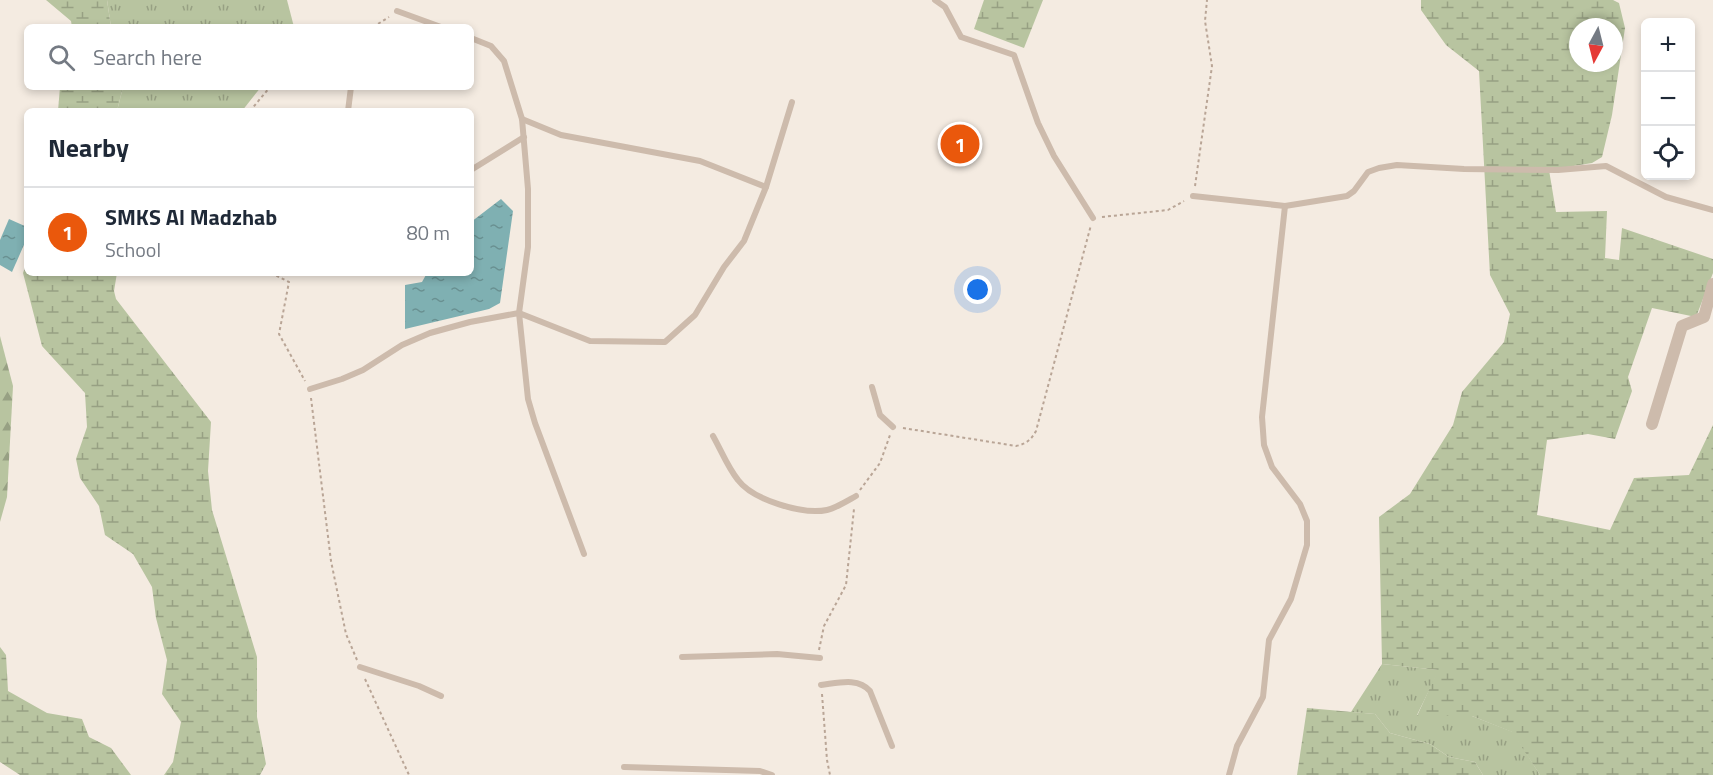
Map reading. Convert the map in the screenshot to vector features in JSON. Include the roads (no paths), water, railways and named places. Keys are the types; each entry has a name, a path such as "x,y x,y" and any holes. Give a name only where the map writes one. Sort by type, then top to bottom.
{"street":[{"path":"1652,424 1682,326 1704,317 1713,284"}],"lane":[{"path":"935,0 945,7 961,37 1014,54 1042,131 1054,156 1093,218"},
{"path":"397,11 433,24"},
{"path":"474,39 491,46 504,60 522,119 528,189 528,247 519,313 528,399 584,554"},
{"path":"348,108 351,90"},
{"path":"310,389 363,370 402,345 430,333 470,322 519,313 590,341 665,342 695,315 724,267 744,241 766,186 792,102"},
{"path":"522,119 561,135 700,161 766,186"},
{"path":"474,168 524,137"},
{"path":"1193,196 1285,206 1347,196 1354,191 1368,172 1397,165 1464,169 1558,170 1606,166 1666,197 1713,210"},
{"path":"1228,775 1237,746 1263,697 1269,640 1291,599 1307,545 1307,521 1300,504 1272,467 1264,445 1262,417 1285,206"},
{"path":"872,387 880,415 893,427"},
{"path":"713,436 739,482 761,497 787,508 807,512 828,510 856,496"},
{"path":"682,657 777,654 820,658"},
{"path":"360,668 419,686 441,696"},
{"path":"821,685 852,682 866,687 870,691 892,746"},
{"path":"624,767 760,771 772,775"}],"water":[{"path":"501,199 513,211 500,303 489,309 405,329 405,285 422,282 425,276 474,276 474,220"},
{"path":"9,219 24,226 24,245 12,272 0,265 0,240"}],"place":[{"name":"SMKS Al Madzhab","path":"960,144"}]}
